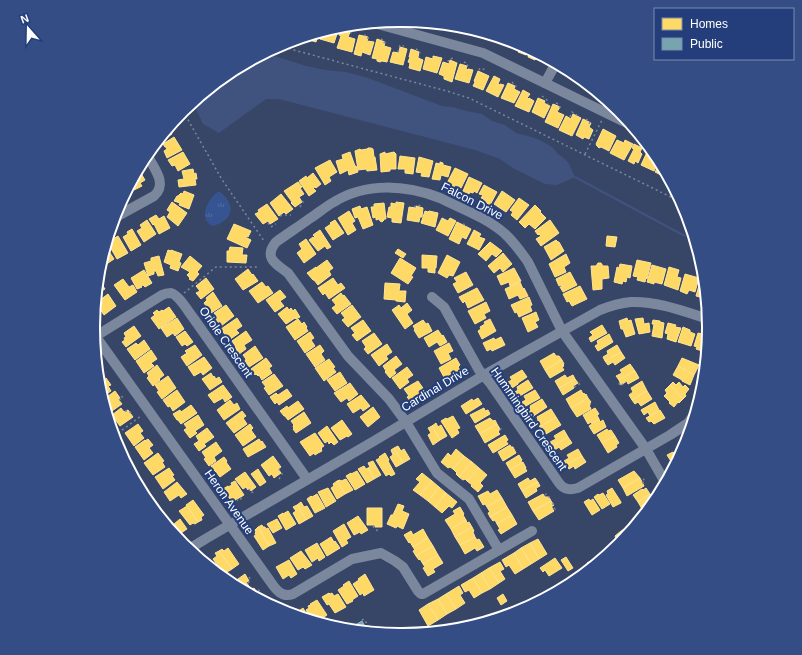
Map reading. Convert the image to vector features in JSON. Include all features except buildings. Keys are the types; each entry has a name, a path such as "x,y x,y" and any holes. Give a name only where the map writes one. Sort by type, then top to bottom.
{"street":[{"path":"390,28 483,53 616,118"},
{"path":"545,83 553,68"},
{"path":"123,213 154,196 158,192 161,184 160,179 150,162"},
{"name":"Falcon Drive","path":"499,550 468,499 437,473 406,422 388,399 348,356 288,273 275,264 271,259 270,250 276,242 333,202 353,193 368,189 403,188 432,195 484,220 504,233 521,252 530,267 562,331 646,449 662,476"},
{"path":"100,332 162,295 170,293 178,298"},
{"name":"Hummingbird Crescent","path":"432,297 444,307 484,376 559,483 566,489 569,490 578,488 686,424"},
{"name":"Oriole Crescent","path":"178,298 307,479"},
{"name":"Cardinal Drive","path":"195,545 484,376 600,310 613,305 630,302 652,303 701,317"},
{"name":"Heron Avenue","path":"101,343 272,585 282,594 293,594 352,559 381,552 403,567 418,591 423,594 499,550"},
{"path":"499,550 532,531"}],"path":[{"path":"350,32 350,36"},
{"path":"364,35 368,36 368,40"},
{"path":"381,39 384,41 383,45"},
{"path":"398,52 400,45 404,46"},
{"path":"289,49 460,95 585,154 672,198"},
{"path":"416,49 420,51 419,57"},
{"path":"448,62 449,59 454,58"},
{"path":"464,62 468,64 467,67"},
{"path":"479,70 480,68 486,70"},
{"path":"512,82 516,86 514,89"},
{"path":"542,96 547,100 548,104"},
{"path":"556,103 560,104 561,107 558,111"},
{"path":"570,117 572,112 577,115"},
{"path":"585,154 605,113"},
{"path":"187,117 221,178 264,241"},
{"path":"586,119 590,122 589,124"},
{"path":"300,207 303,204 301,199"},
{"path":"414,207 417,205 422,206"},
{"path":"280,216 291,215"},
{"path":"268,223 271,227 276,224"},
{"path":"462,224 468,226"},
{"path":"178,298 216,267 258,267"},
{"path":"574,387 581,383 580,381"},
{"path":"618,383 620,386 626,382"},
{"path":"119,400 123,398 120,394"},
{"path":"125,411 129,411 132,414"},
{"path":"119,432 141,416"},
{"path":"500,426 500,430"},
{"path":"279,469 282,474 279,479"},
{"path":"642,483 645,482 643,478"},
{"path":"249,489 251,493 255,491"},
{"path":"545,495 546,494 551,498"},
{"path":"237,499 238,501 242,498"},
{"path":"553,503 554,509"},
{"path":"373,526 378,531"},
{"path":"248,583 250,581 249,575"},
{"path":"362,620 364,619 368,626"}],"green space":[{"path":"218,192 226,198 231,209 224,221 213,226 208,223 205,214 210,199"}],"shaded area":[{"path":"273,56 306,66 346,72 368,78 442,106 482,114 492,121 505,125 516,133 540,140 552,147 569,164 575,177 557,185 545,184 513,168 500,159 475,150 279,99 266,99 219,133 203,124 196,109 218,89 234,78"}],"waterway":[{"path":"575,177 687,236"}]}
